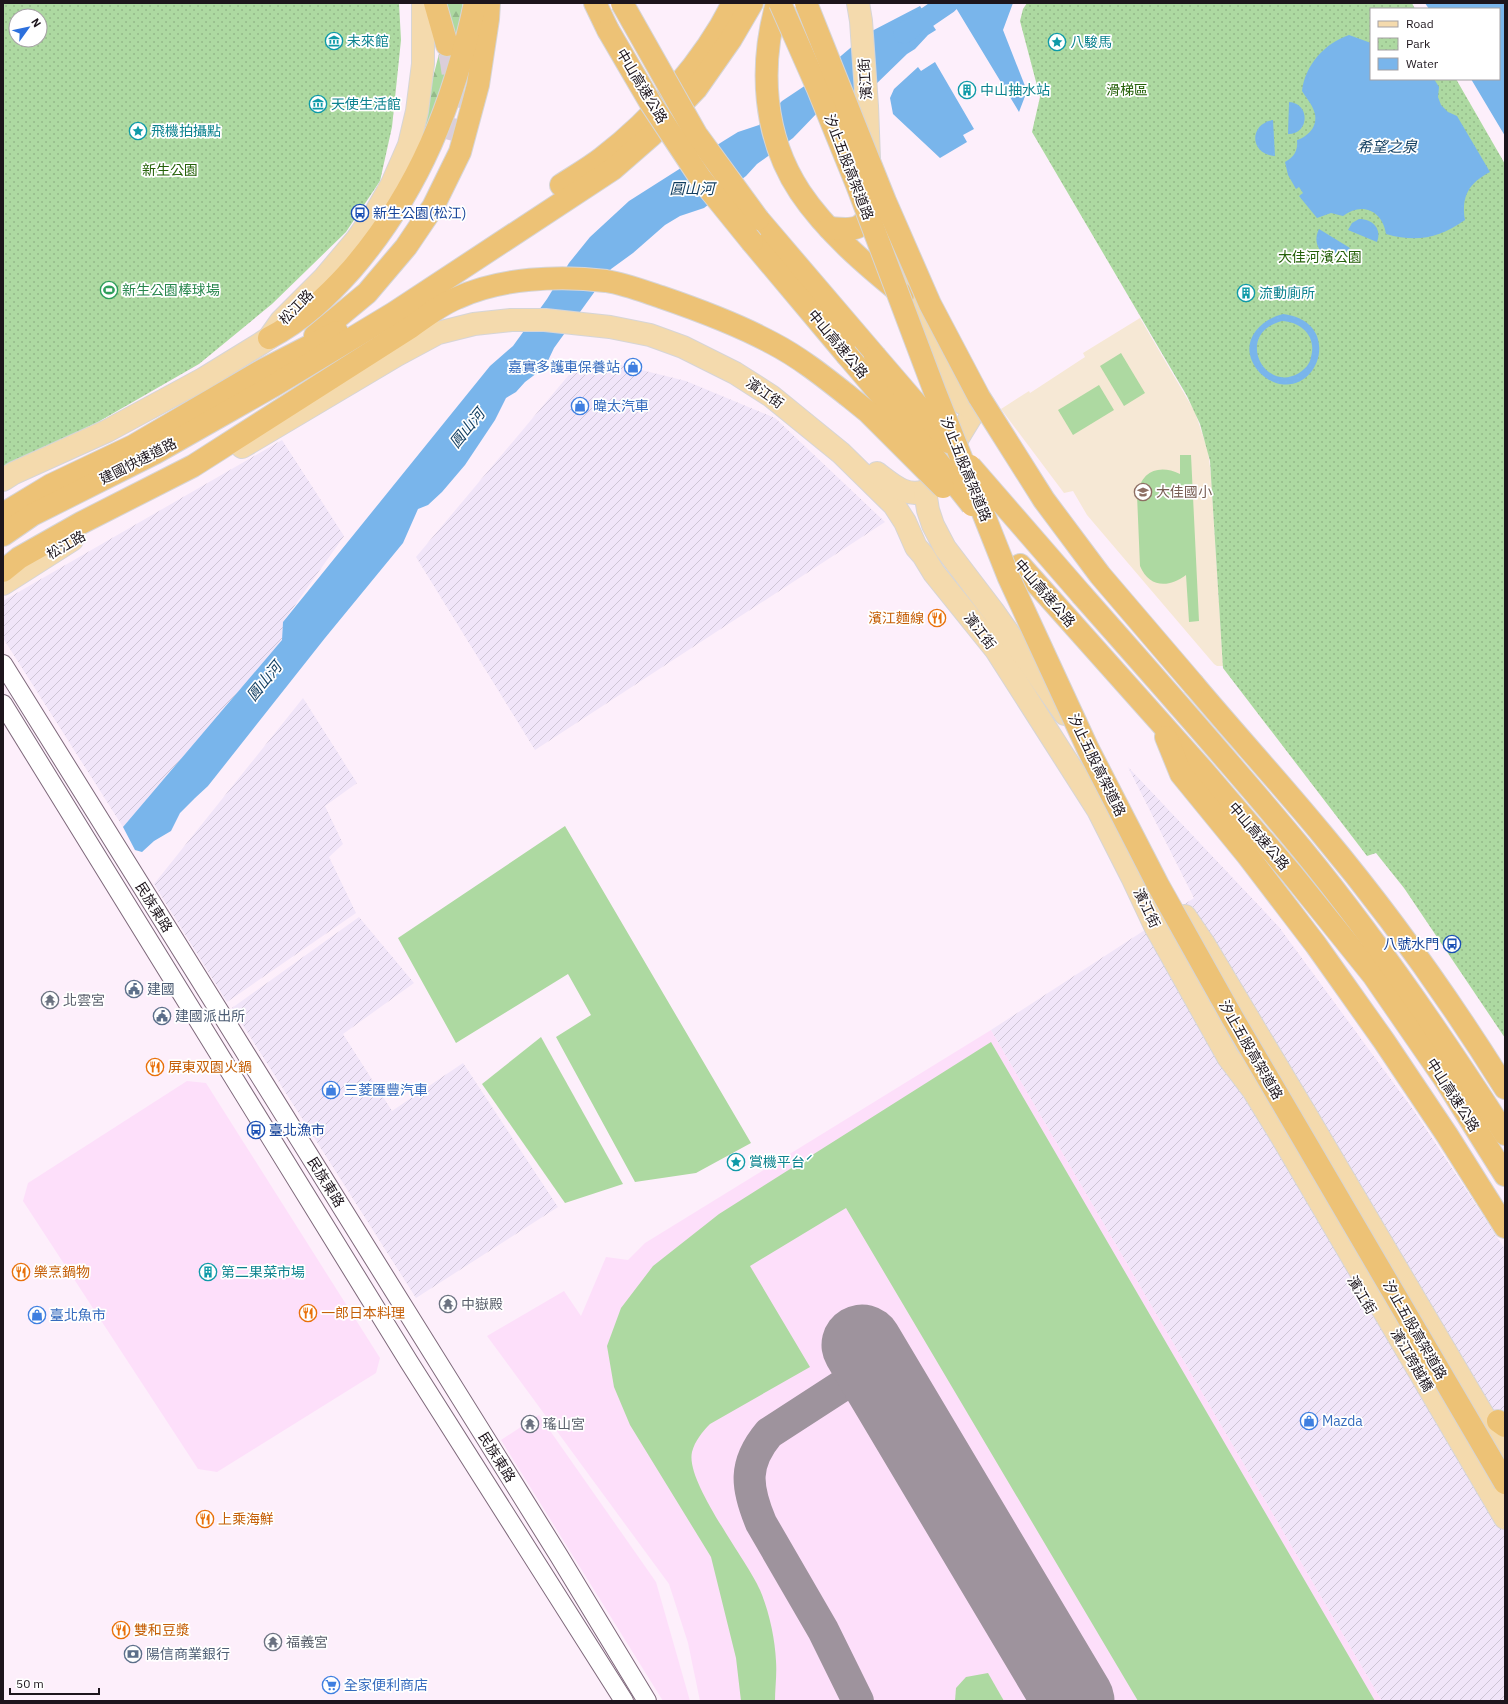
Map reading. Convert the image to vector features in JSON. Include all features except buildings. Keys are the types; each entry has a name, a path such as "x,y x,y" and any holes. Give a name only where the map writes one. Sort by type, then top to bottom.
{"highway":[{"path":"435,3 447,45"},
{"path":"269,338 299,320 339,284 376,240 390,219 419,170 439,127 467,42 475,3"},
{"path":"268,378 367,293 406,247 433,207 460,152 478,85 489,3"},
{"name":"中山高速公路","path":"595,3 608,30 650,102 697,173 752,242 934,457 1020,565 1201,768 1291,873 1372,975 1444,1078 1505,1175"},
{"name":"中山高速公路","path":"622,3 632,25 696,134 758,219 1302,849 1374,942 1450,1049 1505,1134"},
{"path":"300,350 328,338 602,158 640,124 688,74 724,22 733,3"},
{"path":"3,552 25,537 64,515 209,440 284,395 394,313 613,169 652,134 696,89 731,39 752,3"},
{"path":"779,3 773,19 767,62 766,94 772,127 778,148 788,172 800,192 829,228 881,277 907,298"},
{"name":"汐止五股高架道路","path":"779,3 818,89 854,178 935,392 1009,578 1088,749 1158,885 1232,1017 1505,1483"},
{"name":"汐止五股高架道路","path":"806,3 885,201 930,304 979,397 1044,500 1100,575 1322,834 1400,932 1470,1033 1505,1088"},
{"path":"268,378 306,326 327,310 350,287 392,240 422,190 445,139"},
{"path":"829,228 852,230 858,228 869,216 872,206"},
{"path":"255,439 349,375 438,308 457,298 479,289 518,281 578,279 606,282 632,287 723,319 767,341 817,371 868,412 1020,565"},
{"path":"268,378 394,313"},
{"path":"3,571 19,558 81,523 193,466 411,327"},
{"name":"建國快速道路","path":"3,514 51,486 268,378"},
{"name":"建國快速道路","path":"3,535 32,515 154,453 268,378"},
{"path":"1159,721 1181,774 1248,856 1316,946 1384,1041 1447,1135 1505,1227"}],"main road":[{"name":"松江路","path":"3,480 14,473 107,431 203,379 269,338 281,321 324,278 357,239 376,212 392,184 409,145 418,111 423,64 423,3"},
{"name":"濱江街","path":"859,12 867,106 869,155 867,166 872,206 875,216 881,277 895,308 957,400 975,410"},
{"name":"濱江街","path":"869,155 874,165 895,263 907,298 968,388 975,410"},
{"name":"松江路","path":"3,584 60,546 220,461 397,355 438,333 474,324 511,320 545,320 610,327"},
{"name":"濱江街","path":"610,327 650,335 683,348 735,373 771,396 841,453 894,505 905,522 916,547 924,555 934,573 996,650 1098,810 1156,928 1228,1057 1242,1093 1272,1146 1444,1434 1459,1452 1505,1528"},
{"path":"924,555 924,542 916,511 918,499 925,491 975,410"},
{"path":"841,453 866,466 897,488 908,493 925,491"},
{"name":"濱江街","path":"925,491 932,525 945,548 993,611 1063,710 1154,865 1204,944 1279,1069 1505,1452"},
{"name":"濱江街","path":"1228,1057 1253,1090 1283,1139"},
{"name":"濱江街","path":"1279,1069 1313,1107 1503,1427"},
{"name":"濱江跨越橋","path":"1283,1139 1505,1518"}],"street":[{"name":"民族東路","path":"3,664 555,1549 647,1701"},
{"name":"民族東路","path":"3,704 409,1362 624,1701"},
{"path":"160,960 180,948"}],"shaded area":[{"name":"大佳國小","path":"1140,318 1195,412 1208,451 1211,476 1223,666 1217,666 1214,664 1087,515 1073,491 1064,493 1001,409 1029,391 1030,393 1085,357 1083,353"},
{"path":"609,362 686,381 775,418 885,522 535,750 416,557 578,364"},
{"path":"282,440 344,536 283,622 282,640 123,827 3,638 3,601"},
{"path":"303,698 357,783 325,806 343,844 329,857 356,913 227,1002 154,884"},
{"path":"1128,767 1279,927 1414,1111 1505,1249 1505,1701 1382,1701 991,1030 1194,898"},
{"path":"359,917 414,983 343,1034 392,1111 463,1063 558,1207 416,1298 232,1008"},
{"path":"991,1030 1382,1701 700,1701 688,1643 669,1584 487,1336 564,1291 581,1316 606,1257 628,1260 645,1243"},
{"path":"187,1081 206,1083 380,1358 376,1373 217,1472 198,1469 23,1201 28,1183"},
{"path":"539,1415 656,1582 690,1701 663,1701 501,1440"}],"green space":[{"name":"新生公園","path":"3,3 399,3 401,40 392,127 380,181 346,232 272,304 199,364 98,422 3,469"},
{"path":"446,3 463,3 452,61 426,135 421,125 447,22"},
{"name":"大佳河濱公園","path":"1027,3 1412,3 1414,8 1370,8 1370,80 1457,80 1505,164 1505,1038 1404,888 1376,853 1367,856 1223,668 1210,461 1200,424 1187,396 1032,132 1040,97 1020,21 1023,9"},
{"path":"1121,353 1145,393 1124,406 1100,366"},
{"path":"1099,385 1114,410 1073,435 1058,410"},
{"path":"1180,455 1191,455 1199,621 1189,622 1186,575 1173,582 1160,584 1149,579 1140,566 1137,495 1139,487 1142,480 1147,475 1158,470 1172,471 1180,474"},
{"path":"565,826 751,1143 696,1173 635,1182 556,1037 591,1015 568,974 456,1043 398,938"},
{"path":"541,1037 623,1184 565,1203 482,1084"},
{"path":"991,1042 1375,1701 1138,1701 846,1208 750,1266 810,1367 710,1424 699,1437 692,1452 692,1465 698,1482 718,1521 760,1590 769,1616 773,1634 776,1666 775,1701 741,1701 736,1658 711,1557 630,1425 614,1387 607,1346 621,1308 653,1266 719,1214"},
{"path":"988,1673 1004,1701 955,1701 956,1688 966,1677"}],"water":[{"path":"953,3 1013,3 1003,30 1027,91 1019,112"},
{"path":"1425,3 1505,3 1505,136 1472,80 1500,80 1500,8 1428,8"},
{"name":"圓山河","path":"920,6 936,30 928,35 915,49 907,54 872,88 820,110 793,138 757,164 746,176 704,208 680,216 665,225 633,253 611,269 554,348 545,367 525,382 516,392 506,398 495,420 465,465 442,492 428,505 418,509 403,543 325,638 208,786 180,813 171,831 154,841 142,852 135,850 123,827 282,640 283,622 490,366 513,346 547,299 569,263 590,237 629,201 738,132 759,125 782,101 809,83 868,33"},
{"name":"希望之泉","path":"1349,35 1370,43 1370,80 1435,80 1439,87 1438,97 1441,105 1448,112 1457,116 1490,172 1477,181 1468,191 1464,204 1465,220 1437,235 1418,238 1397,237 1386,234 1381,219 1370,211 1357,209 1343,216 1331,213 1317,218 1299,196 1303,193 1299,187 1296,189 1288,175 1285,162 1295,153 1297,140 1306,136 1314,125 1315,116 1313,108 1302,91 1304,81 1312,64 1324,49"},
{"path":"935,62 974,129 963,135 967,142 940,158 893,114 890,98 894,89 918,67 921,71"},
{"path":"1289,102 1301,107 1305,118 1304,124 1300,129 1295,133 1288,134"},
{"path":"1273,120 1275,156 1261,151 1255,139 1259,127"},
{"path":"1359,219 1364,219 1375,226 1378,233 1377,242 1348,230 1352,223"},
{"path":"1319,229 1350,248 1344,254 1337,257 1331,257 1325,254 1320,250 1317,244"},
{"path":"1283,314 1302,320 1313,330 1319,342 1318,356 1313,369 1304,379 1291,384 1276,383 1265,377 1254,365 1250,353 1252,337 1256,331 1261,325","holes":["1282,321 1301,327 1309,337 1312,343 1310,362 1299,373 1286,377 1275,376 1266,369 1259,360 1257,349 1259,338 1267,328"]}],"waterway":[{"name":"圓山河","path":"904,33 948,3"}],"taxiway":[{"path":"858,1701 823,1630 761,1523 752,1498 750,1476 751,1466 755,1455 769,1433 874,1365"}],"runway":[{"path":"862,1345 1074,1701"}],"tunnel":[{"path":"445,139 451,115 453,92 452,69 447,45"}],"place":[{"name":"未來館","path":"334,41"},
{"name":"八駿馬","path":"1057,42"},
{"name":"中山抽水站","path":"967,90"},
{"name":"天使生活館","path":"318,104"},
{"name":"飛機拍攝點","path":"138,131"},
{"name":"新生公園(松江)","path":"360,213"},
{"name":"新生公園棒球場","path":"109,290"},
{"name":"流動廁所","path":"1246,293"},
{"name":"嘉實多護車保養站","path":"633,367"},
{"name":"暐太汽車","path":"580,406"},
{"name":"大佳國小","path":"1143,492"},
{"name":"濱江麵線","path":"937,618"},
{"name":"八號水門","path":"1452,944"},
{"name":"建國","path":"134,989"},
{"name":"北雲宮","path":"50,1000"},
{"name":"建國派出所","path":"162,1016"},
{"name":"屏東双園火鍋","path":"155,1067"},
{"name":"三菱匯豐汽車","path":"331,1090"},
{"name":"臺北漁市","path":"256,1130"},
{"name":"賞機平台ˊ","path":"736,1162"},
{"name":"樂烹鍋物","path":"21,1272"},
{"name":"第二果菜市場","path":"208,1272"},
{"name":"中嶽殿","path":"448,1304"},
{"name":"一郎日本料理","path":"308,1313"},
{"name":"臺北魚市","path":"37,1315"},
{"name":"Mazda","path":"1309,1421"},
{"name":"瑤山宮","path":"530,1424"},
{"name":"上乘海鮮","path":"205,1519"},
{"name":"雙和豆漿","path":"121,1630"},
{"name":"福義宮","path":"273,1642"},
{"name":"陽信商業銀行","path":"133,1654"},
{"name":"全家便利商店","path":"331,1685"}],"park label":[{"name":"滑梯區","path":"1127,90"}]}
